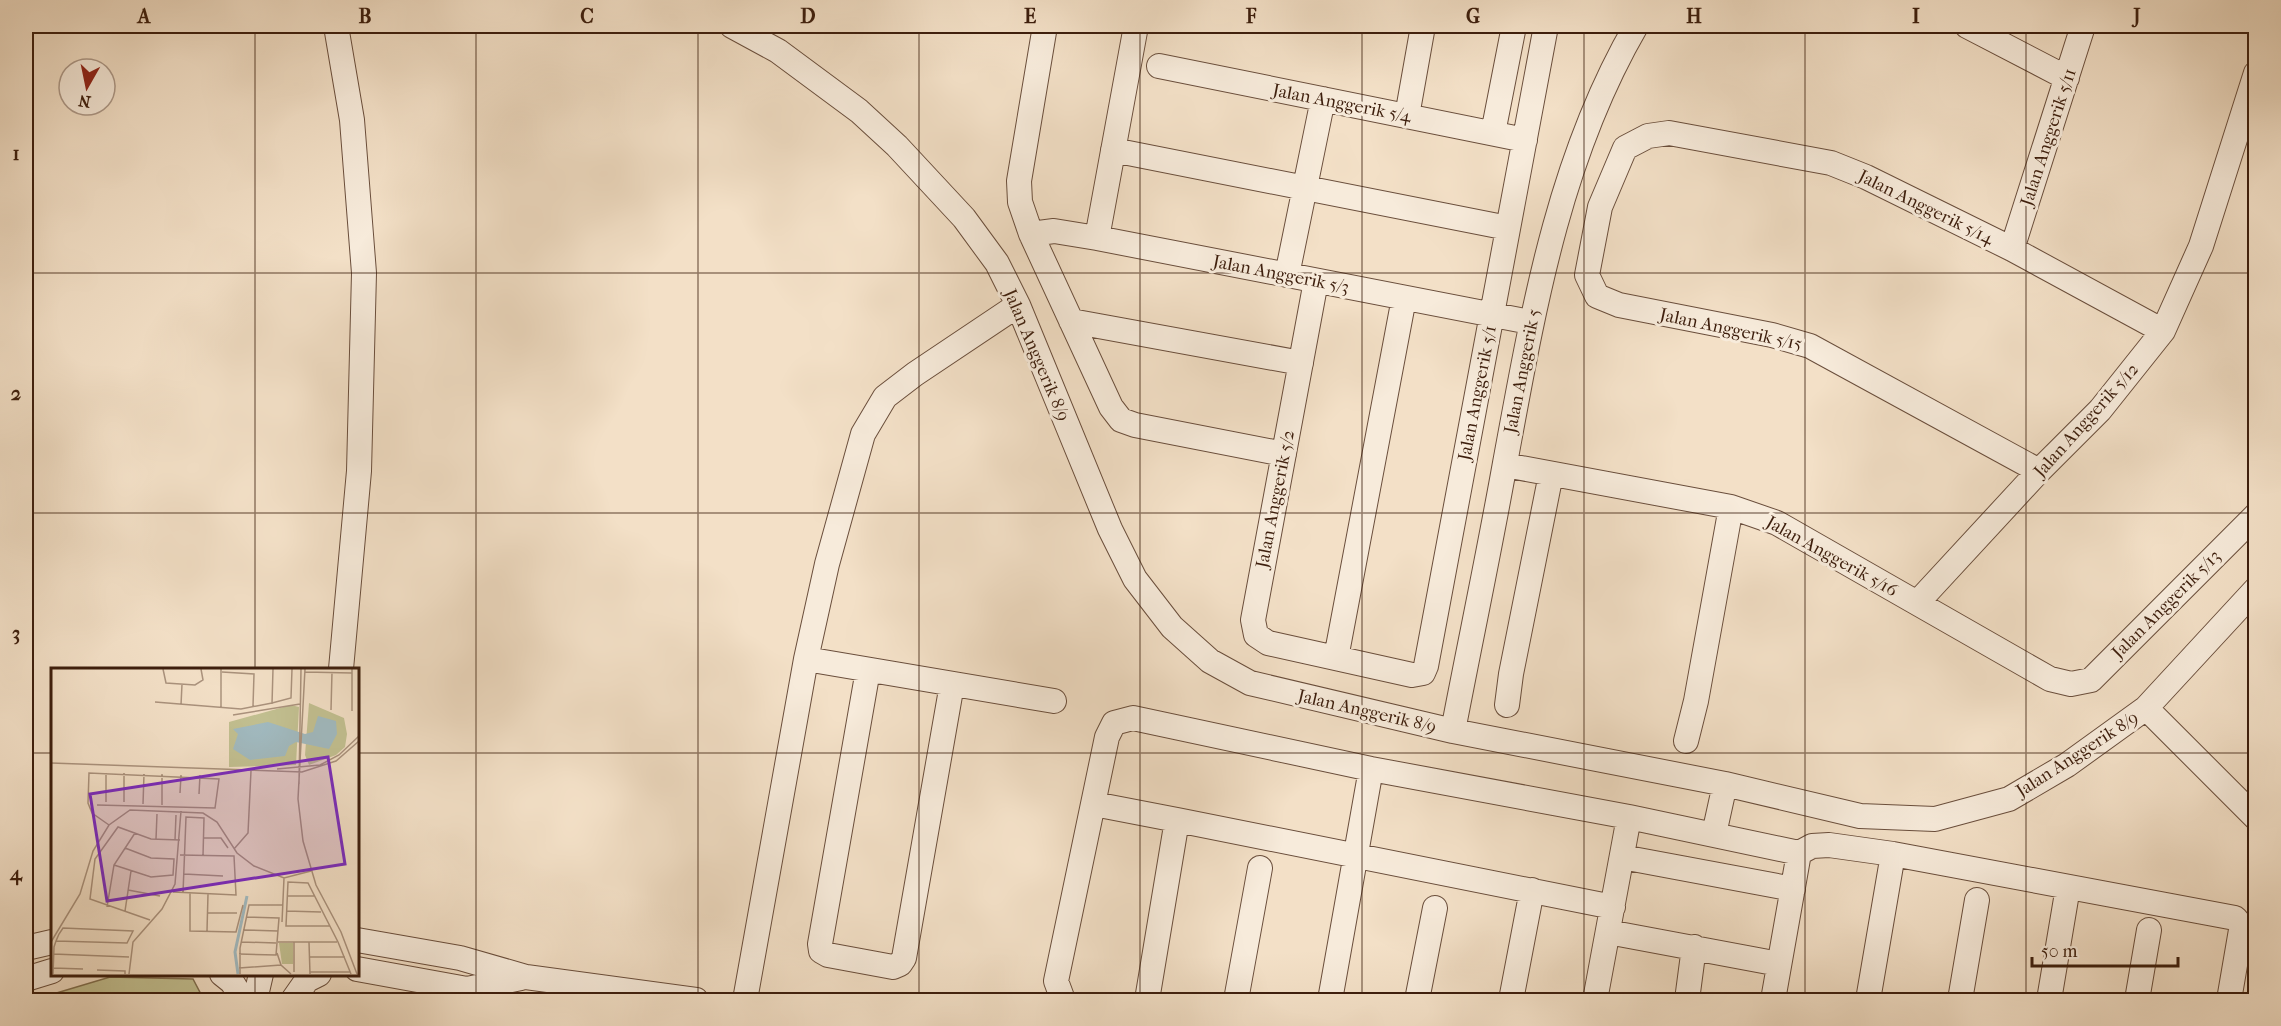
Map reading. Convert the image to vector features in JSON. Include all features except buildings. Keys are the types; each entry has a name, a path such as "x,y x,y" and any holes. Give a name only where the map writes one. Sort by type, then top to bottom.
{"street":[{"path":"336,26 352,120 364,273 359,471 341,668"},
{"name":"Jalan Anggerik 8/9","path":"732,26 778,51 859,111 897,146 964,218 997,263 1018,305 1110,529 1134,579 1172,627 1210,661 1250,683 1453,731 1725,784 1860,816 1935,819 2009,799 2067,765 2146,708 2256,589"},
{"path":"1045,26 1019,181 1020,202 1031,234 1110,407 1121,420 1135,425 1284,454"},
{"path":"1097,237 1136,26"},
{"path":"1407,116 1423,26"},
{"path":"1493,133 1514,26"},
{"name":"Jalan Anggerik 5/1","path":"1336,658 1412,675 1423,673 1426,666 1546,26"},
{"name":"Jalan Anggerik 5","path":"1453,731 1505,465 1530,322 1554,225 1581,141 1617,58 1636,26"},
{"path":"1967,26 2067,78"},
{"name":"Jalan Anggerik 5/11","path":"2013,249 2083,26"},
{"name":"Jalan Anggerik 5/4","path":"1159,66 1524,140"},
{"name":"Jalan Anggerik 5/12","path":"1917,603 2039,471 2100,410 2163,332 2201,246 2256,73"},
{"path":"1287,275 1323,99"},
{"name":"Jalan Anggerik 5/14","path":"1670,133 1831,163 1901,192 2013,249 2163,332"},
{"name":"Jalan Anggerik 5/15","path":"1670,133 1648,136 1625,148 1600,207 1587,275 1597,296 1619,305 1772,335 1810,346 2039,471"},
{"path":"1113,150 1508,228"},
{"name":"Jalan Anggerik 5/3","path":"1031,234 1054,231 1097,237 1530,322"},
{"name":"Jalan Anggerik 5/2","path":"1316,281 1253,620 1257,635 1268,643 1336,658"},
{"path":"1336,658 1404,298"},
{"path":"746,1000 806,659 827,564 863,434 885,397 915,374 1018,305"},
{"path":"1071,321 1301,363"},
{"name":"Jalan Anggerik 5/16","path":"1505,465 1731,507 1777,523 2050,679 2071,684"},
{"path":"1507,705 1511,674 1551,474"},
{"path":"1686,741 1696,701 1731,507"},
{"name":"Jalan Anggerik 5/13","path":"2071,684 2091,680 2256,515"},
{"path":"806,659 1054,701"},
{"path":"868,670 820,944 821,951 828,955 893,967 900,964 904,957 952,684"},
{"path":"2146,708 2256,818"},
{"path":"1063,1000 1056,981 1107,737 1114,723 1133,718 1799,853 1812,846 1828,845 1893,854 2235,918 2241,925 2241,930 2229,1000"},
{"path":"1330,1000 1371,768"},
{"path":"1714,834 1725,784"},
{"path":"1094,804 1613,906"},
{"path":"1595,1000 1629,817"},
{"path":"1147,1000 1177,820"},
{"path":"1773,1000 1799,853"},
{"path":"1869,1000 1893,854"},
{"path":"1622,857 1793,889"},
{"path":"1236,1000 1260,868"},
{"path":"2049,1000 2068,887"},
{"path":"1511,1000 1532,890"},
{"path":"1960,1000 1977,900"},
{"path":"1417,1000 1435,908"},
{"path":"2137,1000 2149,930"},
{"path":"1608,932 1779,964"},
{"path":"358,940 460,958 526,977 696,1000"},
{"path":"26,948 51,942"},
{"path":"1686,1000 1694,947"},
{"path":"358,969 466,989 526,977"},
{"path":"26,979 51,971"},
{"path":"223,975 232,982 243,1000"},
{"path":"255,1000 261,975"},
{"path":"291,1000 294,975"},
{"path":"291,1000 307,980 317,975"}],"shaded area":[{"path":"110,977 193,979 204,1000 33,1000"}]}
